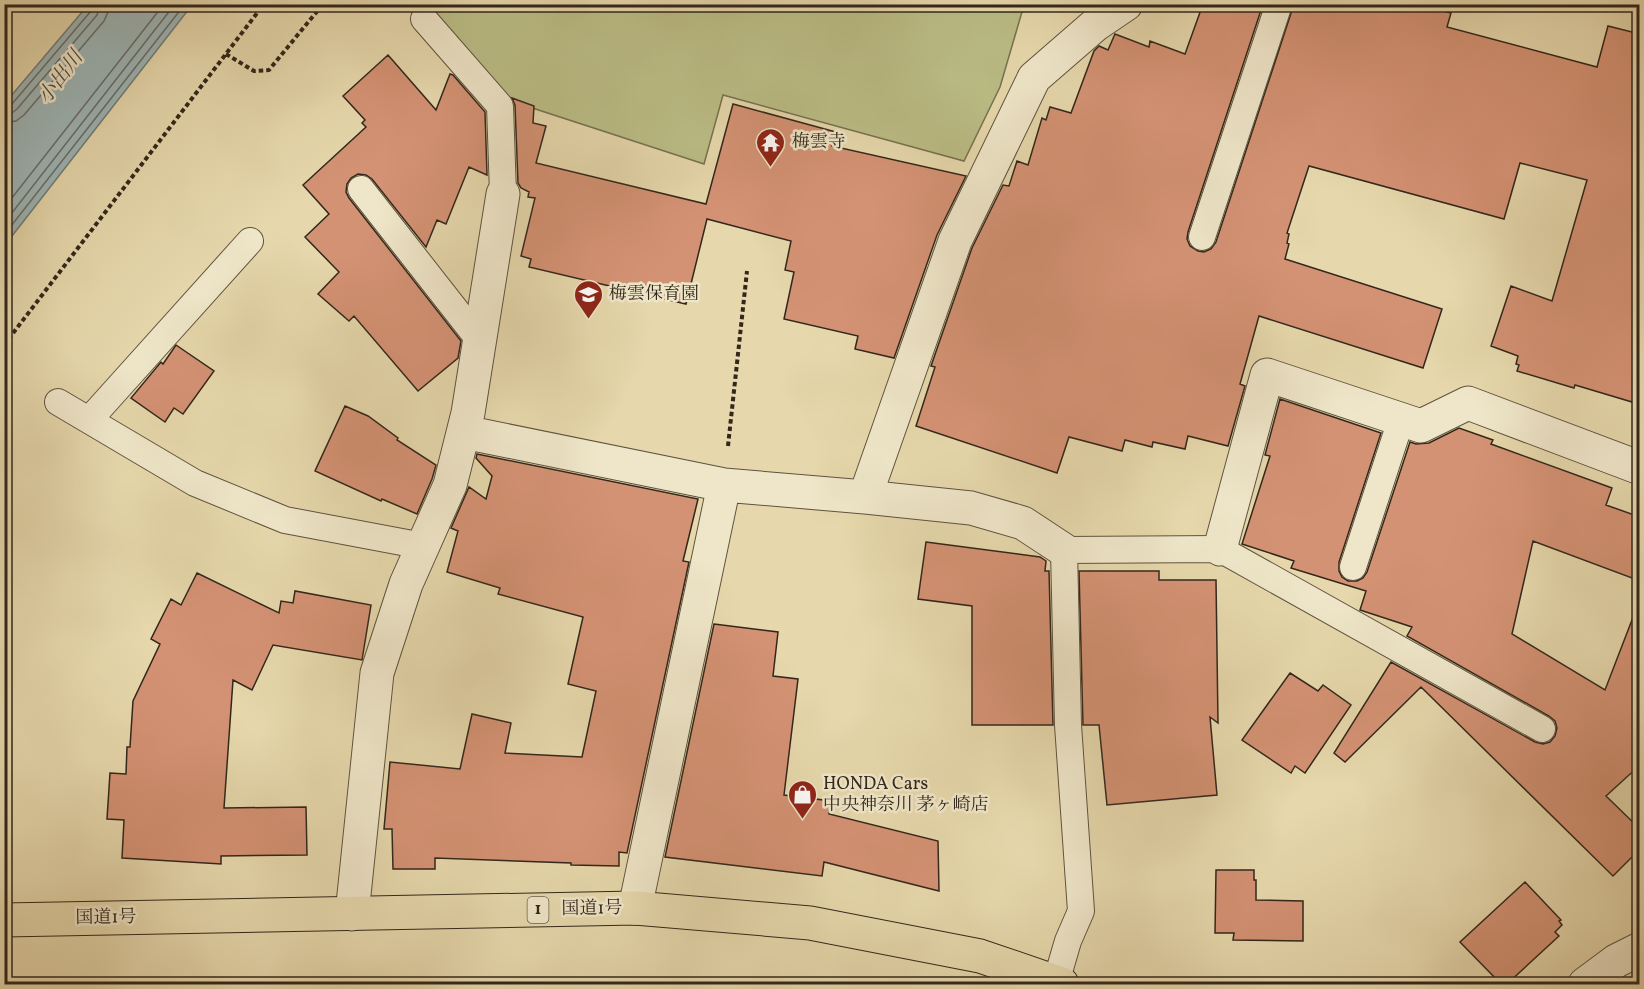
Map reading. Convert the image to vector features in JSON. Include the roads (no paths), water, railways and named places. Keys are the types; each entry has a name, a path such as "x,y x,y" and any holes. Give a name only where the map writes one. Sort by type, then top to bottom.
{"highway":[{"name":"国道1号","path":"4,920 635,908 810,923 980,956 1059,983"}],"street":[{"path":"865,497 955,241 1034,78 1095,25 1126,4"},
{"path":"352,914 377,673 406,584 450,485 464,432 503,194"},
{"path":"1220,549 1267,375 1421,426 1468,403 1640,468"},
{"path":"464,432 724,485 971,508 1023,523 1064,550"},
{"path":"635,908 724,485"},
{"path":"1585,984 1616,961 1640,949"}],"lane":[{"path":"1202,237 1279,4"},
{"path":"424,19 500,106 503,194"},
{"path":"361,189 480,340"},
{"path":"89,420 250,241"},
{"path":"58,402 195,483 285,520 423,546"},
{"path":"1353,567 1401,420"},
{"path":"1059,983 1068,940 1081,911 1068,725 1064,550 1220,549 1542,729"}],"water":[{"name":"小出川","path":"88,5 192,5 5,245 5,103"}],"place":[{"name":"梅雲寺","path":"771,168"},
{"name":"梅雲保育園","path":"588,320"},
{"name":"HONDA Cars 中央神奈川 茅ヶ崎店","path":"802,820"}]}
